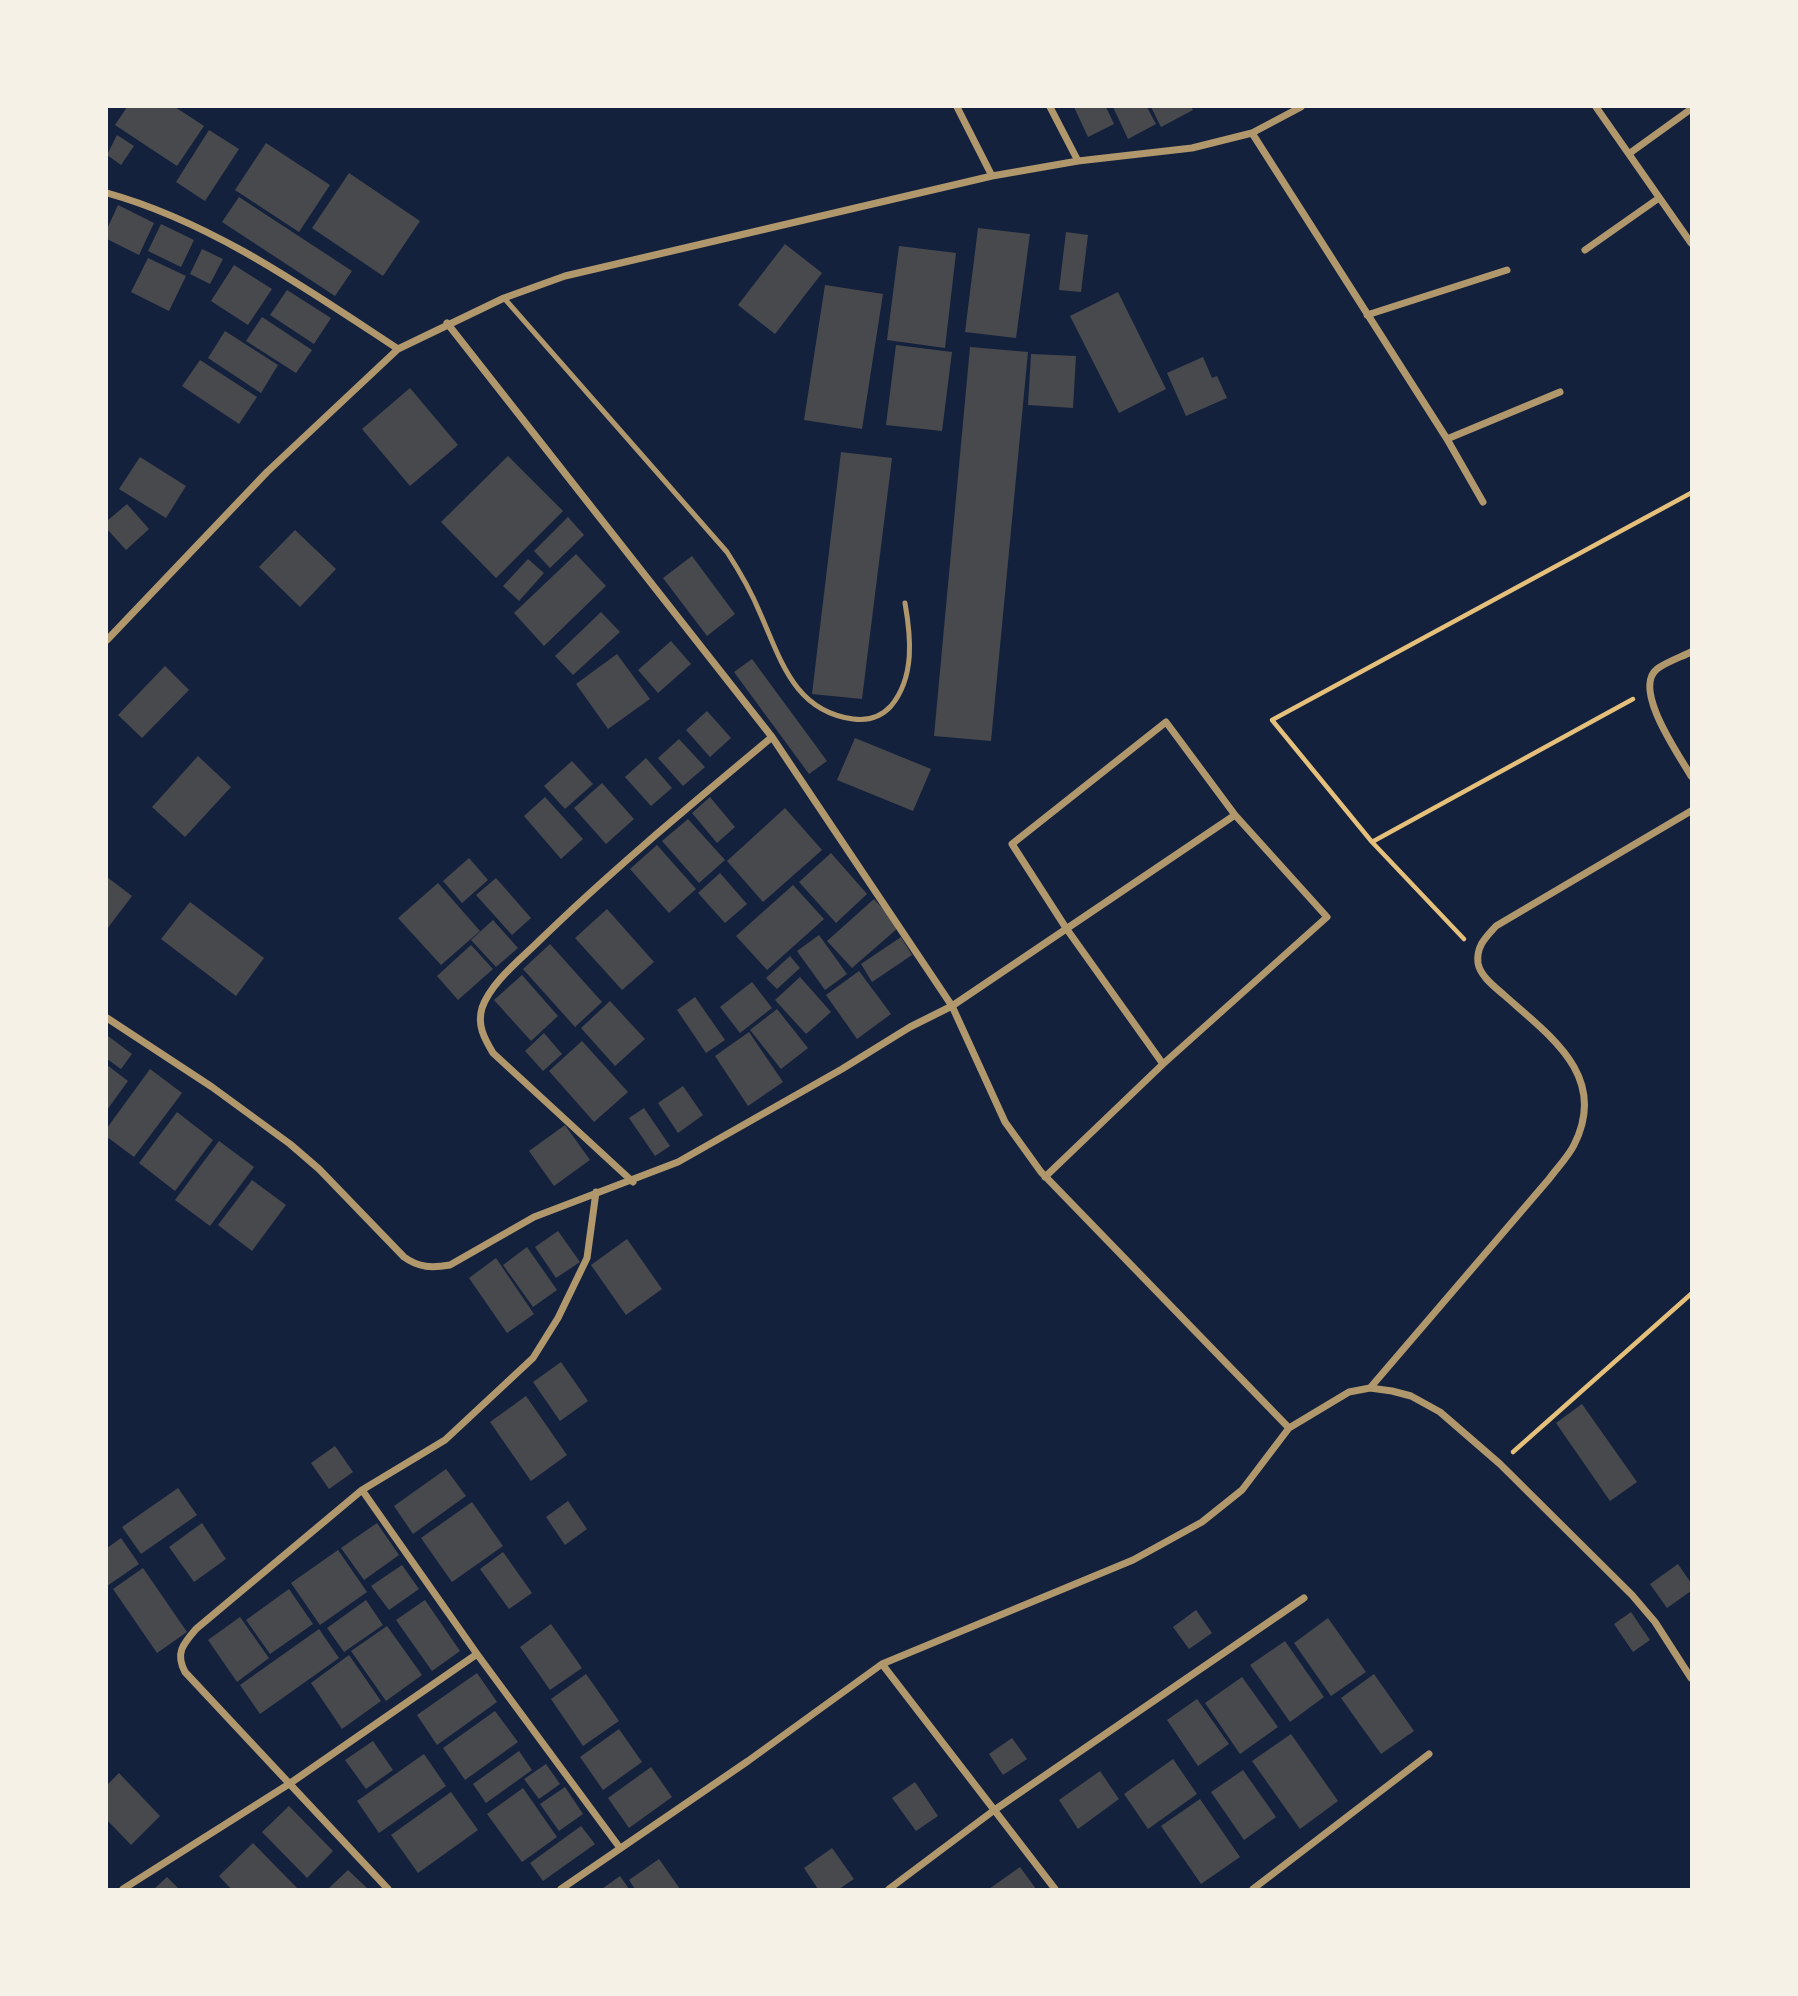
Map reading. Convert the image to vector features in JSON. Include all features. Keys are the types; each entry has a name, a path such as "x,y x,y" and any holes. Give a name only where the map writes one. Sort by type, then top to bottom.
{"street":[{"path":"957,107 992,176"},
{"path":"1050,107 1078,161"},
{"path":"107,640 327,412 398,349 447,323 565,276 992,176 1078,161 1192,148 1252,133 1301,107"},
{"path":"1596,107 1691,243"},
{"path":"1630,153 1691,109"},
{"path":"1252,133 1447,439 1483,502"},
{"path":"107,193 190,225 233,247 327,302 398,349"},
{"path":"1585,250 1659,198"},
{"path":"1367,315 1507,270"},
{"path":"447,323 772,737 951,1006 1005,1122 1045,1177 1289,1428"},
{"path":"1447,439 1560,392"},
{"path":"1691,652 1656,670 1649,690 1649,698 1691,776"},
{"path":"1045,1177 1163,1064 1327,916 1235,814 1166,722 1012,844 1066,928 1163,1064"},
{"path":"633,1182 493,1052 483,1036 481,1010 487,995 516,964 611,872 772,737"},
{"path":"1370,1388 1549,1180 1574,1145 1583,1119 1585,1093 1577,1068 1548,1035 1488,981 1478,964 1481,943 1496,926 1691,811"},
{"path":"107,1018 222,1094 290,1144 319,1169 404,1256 421,1266 434,1268 450,1265 514,1227 596,1192 633,1182 712,1144 951,1006 1235,814"},
{"path":"388,1889 185,1672 179,1655 181,1646 196,1629 362,1490 445,1440 533,1358 558,1318 587,1258 596,1192"},
{"path":"561,1889 748,1761 881,1664 1088,1580 1133,1560 1202,1522 1242,1490 1289,1428 1349,1392 1370,1388 1411,1396 1426,1403 1500,1464 1632,1595 1655,1622 1691,1678"},
{"path":"362,1490 477,1654 620,1848"},
{"path":"889,1889 993,1811 1304,1598"},
{"path":"123,1889 289,1784 477,1654"},
{"path":"881,1664 1055,1889"},
{"path":"1253,1889 1429,1754"}],"lane":[{"path":"505,298 727,552 747,583 783,667 799,693 811,705 840,717 860,720 880,716 892,704 902,687 911,645 905,603"}],"path":[{"path":"1479,955 1373,842 1272,720 1691,494"},
{"path":"1373,842 1649,690"},
{"path":"1500,1464 1691,1294"}],"building":[{"path":"127,107 175,107 204,126 177,166 115,125"},
{"path":"1074,107 1106,107 1114,124 1088,137"},
{"path":"1113,107 1147,107 1156,124 1128,139"},
{"path":"1151,107 1191,107 1193,110 1161,127"},
{"path":"209,130 239,149 205,201 176,182"},
{"path":"117,135 134,146 121,165 107,155"},
{"path":"266,143 330,185 299,232 235,190"},
{"path":"349,173 420,221 383,276 312,228"},
{"path":"239,197 352,271 335,296 222,222"},
{"path":"118,205 154,223 139,255 107,239 107,229"},
{"path":"161,224 194,240 181,267 148,251"},
{"path":"978,228 1030,234 1016,338 965,332"},
{"path":"1066,232 1088,235 1081,292 1059,290"},
{"path":"785,244 822,273 775,334 738,305"},
{"path":"899,246 956,253 945,348 887,340"},
{"path":"202,249 223,259 210,284 190,274"},
{"path":"148,258 186,276 169,311 131,292"},
{"path":"234,265 272,289 248,325 211,301"},
{"path":"825,285 883,294 862,429 804,420"},
{"path":"287,290 331,318 314,344 270,315"},
{"path":"1118,292 1166,389 1119,413 1070,316"},
{"path":"262,317 312,350 296,373 246,341"},
{"path":"225,331 278,365 261,393 208,358"},
{"path":"896,345 952,352 942,431 886,425"},
{"path":"970,347 1028,352 991,741 934,736"},
{"path":"1031,354 1076,356 1073,408 1028,405"},
{"path":"1203,357 1212,378 1217,376 1227,398 1186,416 1167,373"},
{"path":"200,360 257,397 239,424 182,386"},
{"path":"410,388 458,445 410,486 362,429"},
{"path":"841,452 892,458 862,699 812,694"},
{"path":"508,456 563,511 496,578 441,522"},
{"path":"140,457 186,486 166,518 119,489"},
{"path":"127,504 149,529 126,550 107,529 107,521"},
{"path":"568,517 584,535 550,568 534,551"},
{"path":"295,530 336,569 300,607 259,567"},
{"path":"576,554 606,586 544,646 514,613"},
{"path":"692,556 735,614 707,636 663,578"},
{"path":"528,559 544,573 519,601 503,586"},
{"path":"601,612 620,632 573,675 555,656"},
{"path":"671,641 691,664 658,693 638,670"},
{"path":"617,654 650,699 608,729 576,684"},
{"path":"752,659 827,761 809,774 734,672"},
{"path":"165,666 189,690 142,738 118,715"},
{"path":"707,711 731,738 710,757 686,730"},
{"path":"855,738 931,769 913,811 837,780"},
{"path":"679,739 705,767 683,786 658,758"},
{"path":"198,756 231,787 185,837 152,807"},
{"path":"646,758 672,788 651,806 625,777"},
{"path":"572,761 593,784 565,809 544,786"},
{"path":"602,783 634,819 606,844 574,808"},
{"path":"545,797 583,839 561,859 524,816"},
{"path":"710,797 735,827 717,843 692,813"},
{"path":"785,808 822,850 763,902 727,861"},
{"path":"688,819 725,860 699,883 662,841"},
{"path":"657,845 696,889 669,913 630,869"},
{"path":"831,853 867,894 836,923 799,882"},
{"path":"469,858 488,880 462,903 443,881"},
{"path":"720,873 747,904 725,923 698,893"},
{"path":"107,877 132,896 107,929"},
{"path":"496,878 531,918 512,935 476,895"},
{"path":"438,883 480,931 441,965 398,918"},
{"path":"793,885 824,919 767,970 736,936"},
{"path":"874,899 899,927 852,968 827,941"},
{"path":"190,902 264,958 236,996 161,939"},
{"path":"607,909 654,962 622,990 575,938"},
{"path":"493,920 518,948 496,967 471,940"},
{"path":"819,935 847,974 825,990 797,951"},
{"path":"901,937 912,955 872,982 861,964"},
{"path":"550,944 602,1002 575,1027 523,969"},
{"path":"471,945 493,969 458,1000 437,976"},
{"path":"790,956 800,968 777,989 766,978"},
{"path":"859,971 891,1014 857,1039 826,995"},
{"path":"522,975 558,1016 531,1041 494,1000"},
{"path":"800,977 831,1012 806,1034 775,1000"},
{"path":"752,982 772,1008 740,1033 720,1007"},
{"path":"695,997 725,1040 706,1053 677,1010"},
{"path":"610,1001 645,1039 615,1066 581,1028"},
{"path":"777,1009 808,1048 781,1069 750,1030"},
{"path":"749,1032 783,1082 748,1106 715,1056"},
{"path":"544,1033 562,1054 543,1071 525,1051"},
{"path":"108,1036 132,1054 121,1069 107,1059"},
{"path":"582,1041 628,1092 594,1122 549,1071"},
{"path":"107,1065 128,1081 107,1110"},
{"path":"150,1069 182,1093 134,1157 107,1137 107,1128"},
{"path":"683,1086 703,1115 678,1133 658,1103"},
{"path":"644,1108 670,1146 655,1156 629,1118"},
{"path":"177,1112 213,1140 175,1191 139,1163"},
{"path":"565,1125 590,1160 554,1186 529,1151"},
{"path":"219,1141 254,1167 210,1226 175,1200"},
{"path":"252,1180 286,1205 252,1251 218,1225"},
{"path":"558,1231 580,1262 556,1278 535,1247"},
{"path":"627,1239 662,1289 626,1315 591,1265"},
{"path":"527,1247 557,1290 533,1307 503,1265"},
{"path":"496,1258 534,1314 507,1333 469,1278"},
{"path":"561,1362 588,1401 560,1421 533,1382"},
{"path":"526,1396 567,1455 531,1481 490,1422"},
{"path":"1582,1404 1637,1482 1610,1501 1556,1423"},
{"path":"335,1446 353,1472 329,1489 311,1463"},
{"path":"446,1469 466,1496 413,1534 394,1506"},
{"path":"178,1488 197,1515 141,1554 122,1527"},
{"path":"568,1501 587,1529 565,1545 546,1517"},
{"path":"472,1502 503,1546 452,1582 421,1538"},
{"path":"202,1523 226,1559 194,1582 169,1547"},
{"path":"377,1523 399,1555 364,1580 341,1548"},
{"path":"121,1538 139,1564 107,1586 107,1548"},
{"path":"338,1550 367,1592 320,1625 291,1583"},
{"path":"503,1552 532,1593 509,1609 480,1569"},
{"path":"1678,1564 1691,1583 1691,1591 1667,1608 1650,1584"},
{"path":"402,1565 419,1589 389,1610 371,1586"},
{"path":"143,1568 187,1632 157,1653 113,1589"},
{"path":"289,1589 313,1624 270,1654 246,1620"},
{"path":"366,1600 383,1625 344,1652 327,1628"},
{"path":"425,1600 460,1651 432,1671 396,1620"},
{"path":"1196,1610 1212,1633 1189,1649 1173,1627"},
{"path":"1631,1612 1650,1640 1633,1652 1614,1624"},
{"path":"240,1617 269,1658 237,1682 208,1640"},
{"path":"1328,1618 1366,1672 1331,1696 1294,1643"},
{"path":"551,1624 582,1668 550,1690 520,1647"},
{"path":"387,1626 422,1675 386,1701 351,1651"},
{"path":"319,1629 339,1658 260,1714 240,1685"},
{"path":"1285,1641 1324,1697 1290,1722 1250,1665"},
{"path":"349,1655 381,1701 342,1729 311,1683"},
{"path":"477,1673 497,1702 437,1745 417,1715"},
{"path":"586,1674 619,1721 583,1746 551,1699"},
{"path":"1374,1674 1414,1731 1381,1754 1341,1698"},
{"path":"1242,1677 1278,1727 1240,1754 1205,1703"},
{"path":"1197,1699 1229,1744 1198,1766 1167,1720"},
{"path":"495,1711 518,1742 465,1780 443,1748"},
{"path":"619,1729 642,1762 603,1790 580,1757"},
{"path":"1291,1734 1338,1801 1300,1829 1252,1761"},
{"path":"1012,1738 1027,1759 1003,1775 989,1754"},
{"path":"373,1741 393,1770 366,1789 345,1760"},
{"path":"519,1751 532,1770 486,1803 473,1784"},
{"path":"424,1754 446,1786 379,1833 357,1801"},
{"path":"1173,1759 1197,1794 1148,1829 1124,1794"},
{"path":"546,1764 560,1784 539,1799 524,1779"},
{"path":"651,1767 672,1797 629,1828 608,1798"},
{"path":"1243,1770 1276,1817 1244,1840 1211,1792"},
{"path":"1100,1771 1119,1799 1078,1829 1059,1800"},
{"path":"119,1773 160,1816 131,1845 107,1820 107,1785"},
{"path":"915,1782 938,1816 916,1831 892,1798"},
{"path":"565,1787 583,1814 559,1831 540,1804"},
{"path":"523,1788 557,1837 522,1862 487,1814"},
{"path":"451,1792 478,1830 418,1873 391,1835"},
{"path":"1200,1799 1240,1857 1201,1884 1161,1826"},
{"path":"289,1806 333,1851 307,1878 262,1832"},
{"path":"581,1826 595,1844 543,1881 530,1863"},
{"path":"253,1843 298,1889 231,1889 219,1876"},
{"path":"832,1848 854,1879 839,1889 818,1889 804,1868"},
{"path":"659,1859 680,1889 635,1889 629,1880"},
{"path":"1020,1867 1036,1889 989,1889"},
{"path":"348,1870 368,1889 328,1889"},
{"path":"620,1876 629,1889 602,1889"},
{"path":"167,1877 179,1889 154,1889"}]}
